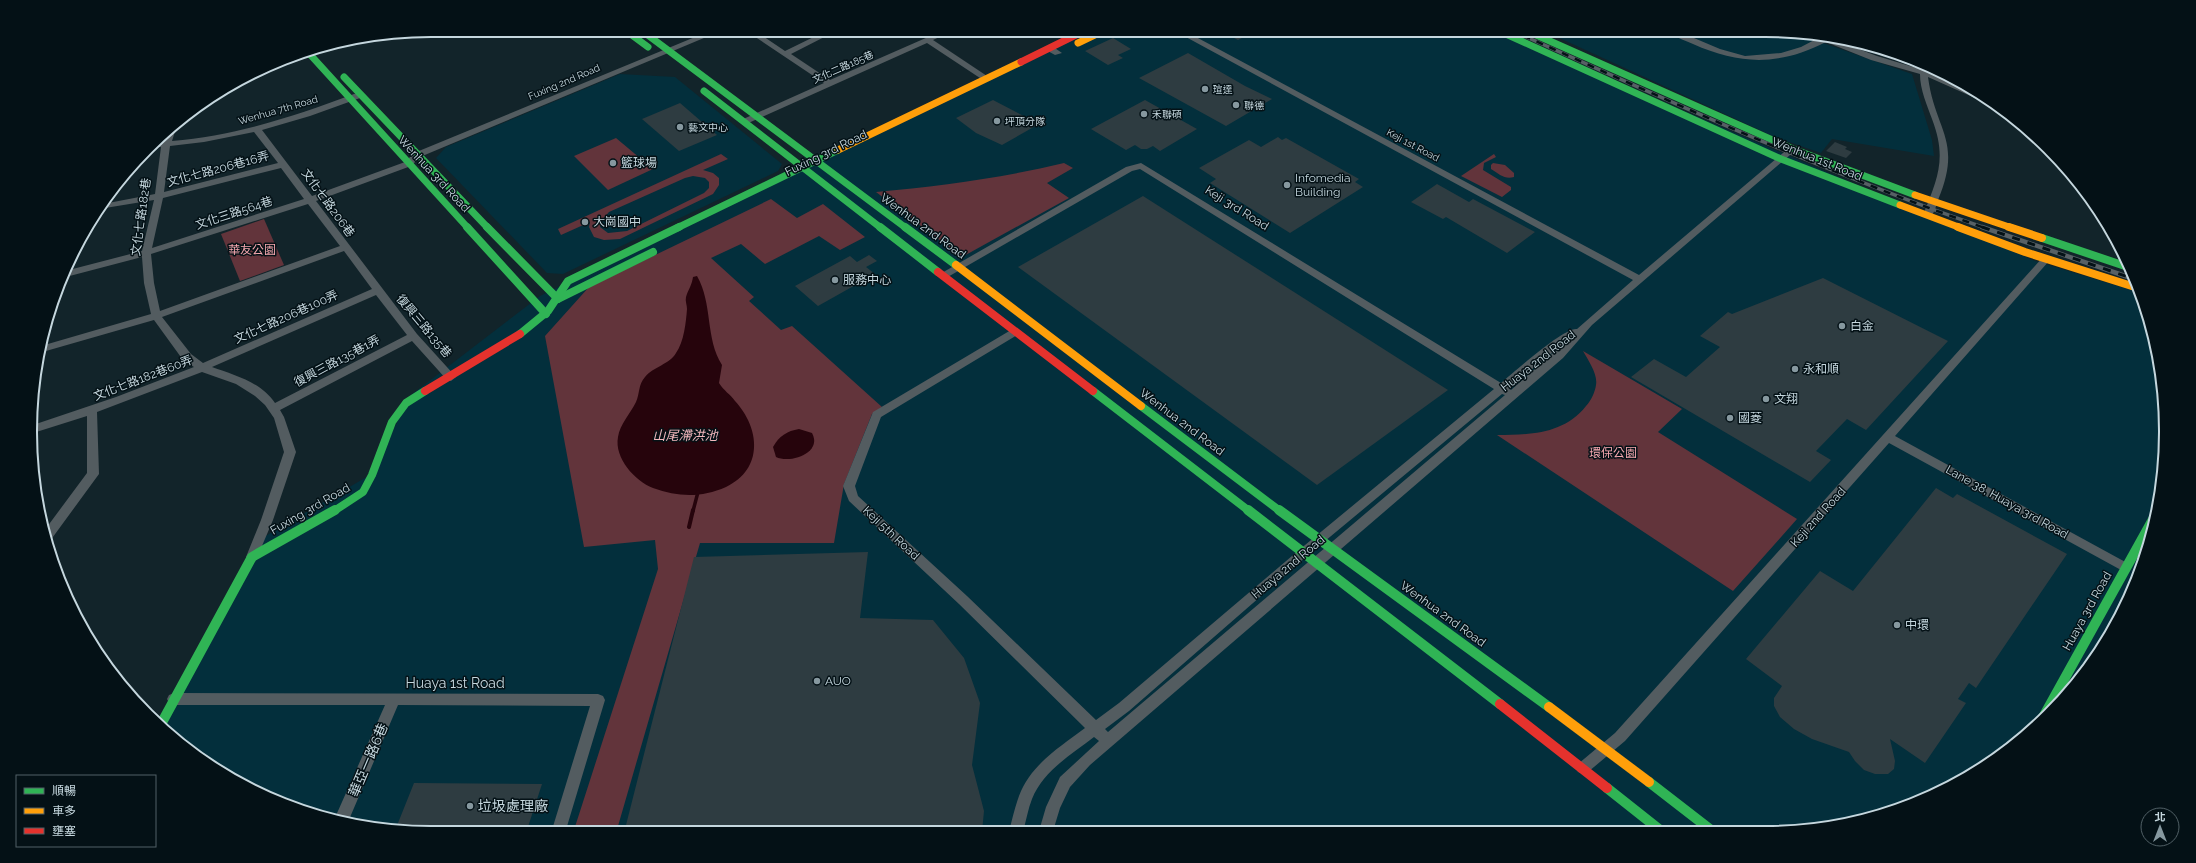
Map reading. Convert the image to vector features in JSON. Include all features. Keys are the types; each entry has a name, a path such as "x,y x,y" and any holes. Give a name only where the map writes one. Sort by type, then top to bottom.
{"street":[{"path":"635,37 668,63"},
{"name":"Wenhua 2nd Road","path":"650,37 819,164 958,266 1135,402 1607,749 1705,826"},
{"name":"Fuxing 2nd Road","path":"417,155 701,37"},
{"path":"760,37 830,84"},
{"path":"785,54 820,37"},
{"name":"文化二路185巷","path":"744,122 934,37"},
{"name":"Fuxing 3rd Road","path":"776,191 809,174 819,164 986,78 1072,37"},
{"name":"Fuxing 3rd Road","path":"252,557 339,508 363,492 372,475 392,422 406,403 535,325 558,299 568,281 802,168 819,164 1091,37"},
{"name":"Keji 1st Road","path":"1191,37 1639,279"},
{"name":"Wenhua 1st Road","path":"1512,37 1781,159 2046,259 2131,286"},
{"name":"Wenhua 1st Road","path":"1541,37 1793,149 1933,201 2122,265"},
{"path":"1685,37 1719,52 1750,58 1796,53 1819,41"},
{"path":"927,40 986,78"},
{"path":"1842,45 1874,58 1915,67"},
{"path":"1049,48 1058,53"},
{"name":"Wenhua 3rd Road","path":"311,56 546,314"},
{"name":"Wenhua 3rd Road","path":"336,68 417,155 558,299"},
{"path":"1924,71 1924,85 1944,146 1945,163 1928,215"},
{"path":"698,86 809,174 1583,768 1655,826"},
{"name":"Wenhua 7th Road","path":"161,145 257,130 361,94"},
{"name":"文化七路206巷","path":"257,130 312,201 344,248 378,290"},
{"name":"文化七路182巷","path":"169,137 166,145 159,197 146,254 149,283 156,316 187,357 203,368 240,381 259,393 274,408 281,422 290,452 270,513 252,557"},
{"name":"Huaya 2nd Road","path":"1018,826 1026,796 1038,776 1054,760 1124,708 1320,539 1506,392 1559,355 1588,323 1793,149"},
{"path":"408,164 417,155"},
{"name":"文化七路206巷16弄","path":"108,206 159,197 230,181 284,164"},
{"name":"文化三路564巷","path":"71,273 146,254 312,201 408,164"},
{"name":"Keji 3rd Road","path":"943,276 1129,169 1141,166 1147,168 1506,392"},
{"name":"Fuxing 3rd Road","path":"558,299 662,247"},
{"path":"46,348 156,316 344,248"},
{"name":"Keji 2nd Road","path":"1583,768 1607,749 2046,259"},
{"name":"復興三路135巷","path":"378,290 413,336 451,377"},
{"name":"文化七路206巷100弄","path":"203,368 378,290"},
{"name":"Keji 5th Road","path":"1015,332 877,415 849,486 853,498 963,600 1109,742"},
{"name":"復興三路135巷1弄","path":"274,408 413,336"},
{"name":"文化七路182巷60弄","path":"37,428 92,412 203,368"},
{"name":"Huaya 2nd Road","path":"1048,826 1053,807 1065,782 1085,761 1333,549 1506,392"},
{"path":"50,533 93,474 92,412"},
{"name":"Lane 38, Huaya 3rd Road","path":"1888,437 2125,567"},
{"name":"Huaya 3rd Road","path":"2052,701 2125,567 2142,546"},
{"path":"163,720 252,557"},
{"name":"Huaya 1st Road","path":"174,699 598,700 560,826"},
{"name":"華亞一路6巷","path":"344,816 394,699"}],"shaded area":[{"path":"1072,37 1511,37 2035,261 2133,290 2146,329 2156,380 2159,432 2156,483 2146,534 2138,558 2129,582 2106,629 2093,651 2061,692 2025,728 1984,760 1939,785 1915,796 1867,813 1816,823 1764,826 406,825 380,823 329,813 305,805 257,785 212,760 163,720 257,541 370,475 411,395 540,296"},
{"path":"1557,37 1764,37 1814,40 1912,74 1932,140 1934,156 1832,139 1821,153 1777,138"},
{"name":"大崗國中","path":"620,74 675,77 782,164 778,171 563,274 547,273 436,158 446,147"}],"green space":[{"name":"籃球場","path":"616,138 653,169 608,190 574,156"},
{"path":"721,154 728,159 703,170 713,173 719,178 719,185 713,194 620,239 604,240 594,237 589,227 590,222 561,235 558,229","holes":["693,176 705,178 709,182 709,188 704,193 627,231 608,233 600,227 601,221 609,212 685,178"]},
{"path":"1494,154 1496,157 1484,163 1483,170 1511,187 1511,190 1502,197 1461,176"},
{"path":"1064,163 1073,168 1047,183 1069,198 962,257 876,192 971,181"},
{"path":"1493,163 1505,165 1514,173 1514,177 1508,178 1499,175 1491,169 1491,165"},
{"path":"771,199 797,218 823,204 865,237 840,250 819,236 765,264 741,244 711,258 754,297 749,301 781,330 792,326 882,407 872,414 844,484 834,543 700,543 618,826 575,826 658,569 655,540 584,547 545,336 589,287"},
{"name":"華友公園","path":"264,219 284,265 240,281 221,234"},
{"name":"環保公園","path":"1583,351 1682,409 1658,432 1797,519 1733,591 1497,435 1546,431 1567,422 1577,415 1590,402 1596,385 1596,376"}],"water":[{"name":"山尾滯洪池","path":"697,276 705,298 713,344 722,365 719,383 743,412 753,435 754,447 752,459 747,470 738,479 726,487 717,491 699,495 680,495 653,488 639,480 627,468 619,453 618,437 623,423 636,402 643,380 652,371 670,360 679,348 683,338 685,326 687,309 686,297 693,277"},
{"path":"799,429 812,433 814,440 813,446 809,451 796,458 782,459 776,457 773,447 778,440 787,433"}],"building":[{"path":"1232,37 1244,37 1238,40"},
{"path":"1113,38 1131,49 1118,55 1123,58 1108,65 1085,51"},
{"path":"1188,53 1245,86 1272,99 1226,126 1139,78"},
{"name":"坪頂分隊","path":"993,100 1039,124 1002,145 976,133 956,118"},
{"name":"禾聯碩","path":"1145,100 1197,129 1160,151 1153,146 1147,149 1141,149 1135,145 1126,150 1091,129"},
{"name":"藝文中心","path":"680,103 717,135 679,151 642,119"},
{"name":"Infomedia Building","path":"1278,137 1282,140 1286,138 1359,179 1355,182 1363,187 1290,233 1210,183 1216,179 1199,168 1249,140 1261,147"},
{"path":"1835,142 1847,147 1845,149 1852,152 1846,158 1826,151"},
{"path":"1437,184 1469,202 1473,199 1535,232 1507,253 1446,217 1443,219 1411,202"},
{"path":"1143,196 1448,390 1317,485 1018,267"},
{"name":"服務中心","path":"869,255 877,261 866,267 875,274 818,306 795,286 850,256 857,262"},
{"path":"1823,278 1948,341 1866,430 1847,419 1816,451 1831,460 1810,482 1631,377 1654,359 1686,377 1720,347 1700,336 1728,312 1732,314"},
{"name":"中環","path":"1936,488 1953,498 1957,494 2067,554 1976,688 1969,683 1958,699 1966,703 1925,763 1890,739 1895,761 1894,769 1888,774 1875,774 1864,770 1849,752 1812,739 1794,729 1780,717 1774,706 1774,698 1782,686 1746,659 1820,571 1853,591"},
{"name":"AUO","path":"868,552 860,618 933,620 964,658 980,703 972,765 984,811 983,826 626,826 694,557"},
{"name":"垃圾處理廠","path":"414,783 542,784 528,826 432,826 397,824"}],"waterway":[{"path":"693,511 698,492"},
{"path":"689,527 693,510"}],"railway":[{"path":"1527,37 1687,109 1805,159 1985,228"},
{"path":"1982,227 2127,277"}],"traffic: fast":[{"path":"634,37 648,47"},
{"path":"650,37 956,265"},
{"path":"1512,37 1781,159 1900,205"},
{"path":"1541,37 1793,149 1915,195"},
{"path":"311,56 546,314"},
{"path":"344,77 417,155 558,299"},
{"path":"704,91 938,272"},
{"path":"520,334 528,329 548,311 559,297 568,281 838,150"},
{"path":"2042,238 2122,265"},
{"path":"558,299 653,252"},
{"path":"163,720 252,557 339,508 363,492 372,475 392,422 406,403 425,391"},
{"path":"1093,391 1500,704"},
{"path":"1141,406 1273,506 1549,707"},
{"path":"2052,701 2147,531"},
{"path":"1649,782 1706,826"},
{"path":"1607,788 1655,826"}],"traffic: slow":[{"path":"1078,43 1090,37"},
{"path":"838,150 1021,62"},
{"path":"1915,195 2042,238"},
{"path":"1900,205 2025,252 2131,286"},
{"path":"956,265 1141,406"},
{"path":"1549,707 1649,782"}],"traffic: jam":[{"path":"1021,62 1072,37"},
{"path":"938,272 1093,391"},
{"path":"425,391 520,334"},
{"path":"1500,704 1607,788"}],"place":[{"name":"瑄達","path":"1205,89"},
{"name":"聯德","path":"1236,105"},
{"name":"禾聯碩","path":"1144,114"},
{"name":"坪頂分隊","path":"997,121"},
{"name":"藝文中心","path":"680,127"},
{"name":"籃球場","path":"613,163"},
{"name":"Infomedia Building","path":"1287,185"},
{"name":"大崗國中","path":"585,222"},
{"name":"服務中心","path":"835,280"},
{"name":"白金","path":"1842,326"},
{"name":"永和順","path":"1795,369"},
{"name":"文翔","path":"1766,399"},
{"name":"國菱","path":"1730,418"},
{"name":"中環","path":"1897,625"},
{"name":"AUO","path":"817,681"},
{"name":"垃圾處理廠","path":"470,806"}]}
